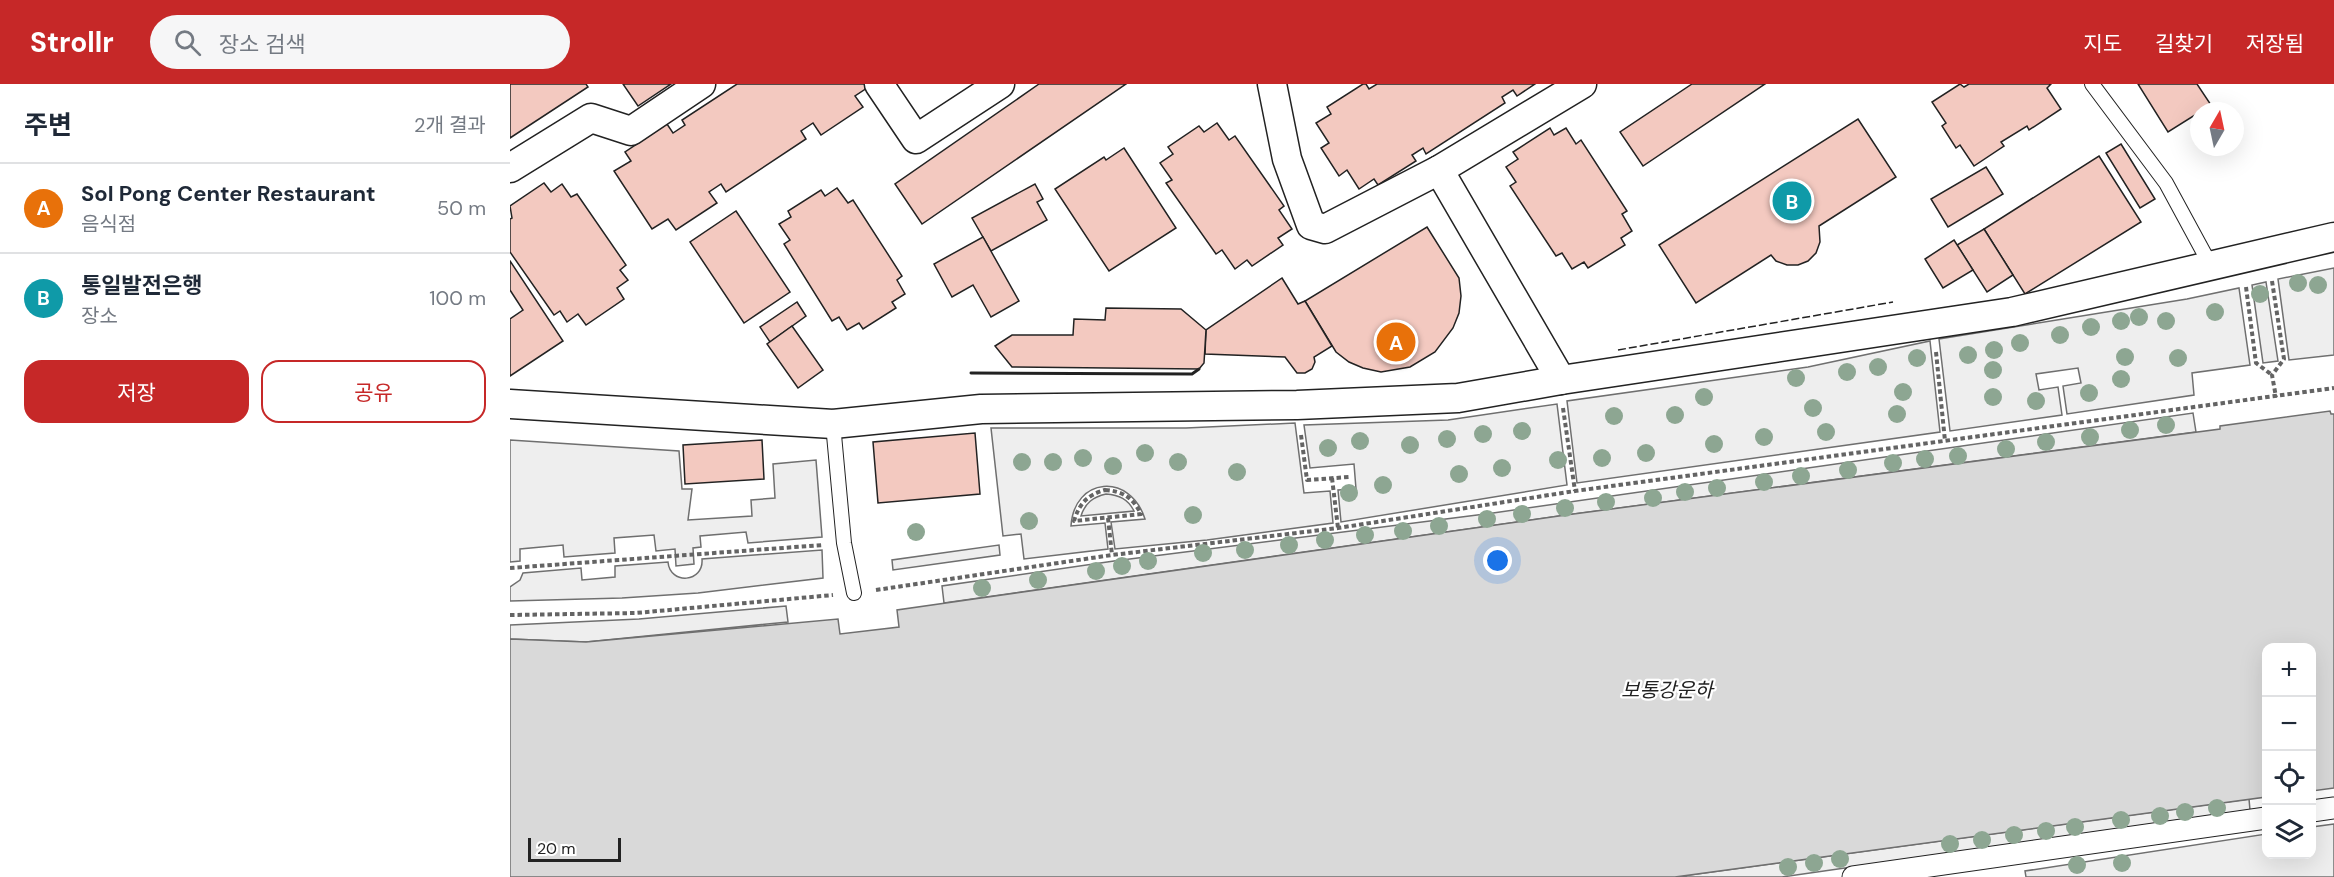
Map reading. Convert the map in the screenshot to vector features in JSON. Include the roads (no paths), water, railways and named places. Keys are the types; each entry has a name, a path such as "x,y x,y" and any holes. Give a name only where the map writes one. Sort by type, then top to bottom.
{"street":[{"path":"510,168 591,118 631,131 701,84"},
{"path":"879,84 916,140 1000,84"},
{"path":"1272,84 1287,159 1311,225 1325,229 1439,170 1582,84"},
{"path":"1439,170 1561,380"},
{"path":"510,404 833,424 981,409 1297,405 1458,399 1561,380 2012,312 2334,237"},
{"path":"2316,810 2334,808"},
{"path":"1853,877 2262,819"}],"lane":[{"path":"2092,84 2166,183 2211,266"},
{"path":"833,424 844,543 854,593"}],"water":[{"name":"보통강운하","path":"2330,411 2334,414 2334,788 2316,790 2316,643 2262,643 2262,798 1675,877 510,877 510,639 586,642 838,619 840,634 899,627 897,610 1566,515 2220,429 2220,426"}],"place":[{"name":"통일발전은행","path":"1792,201"},
{"name":"Sol Pong Center Restaurant","path":"1396,342"}]}
